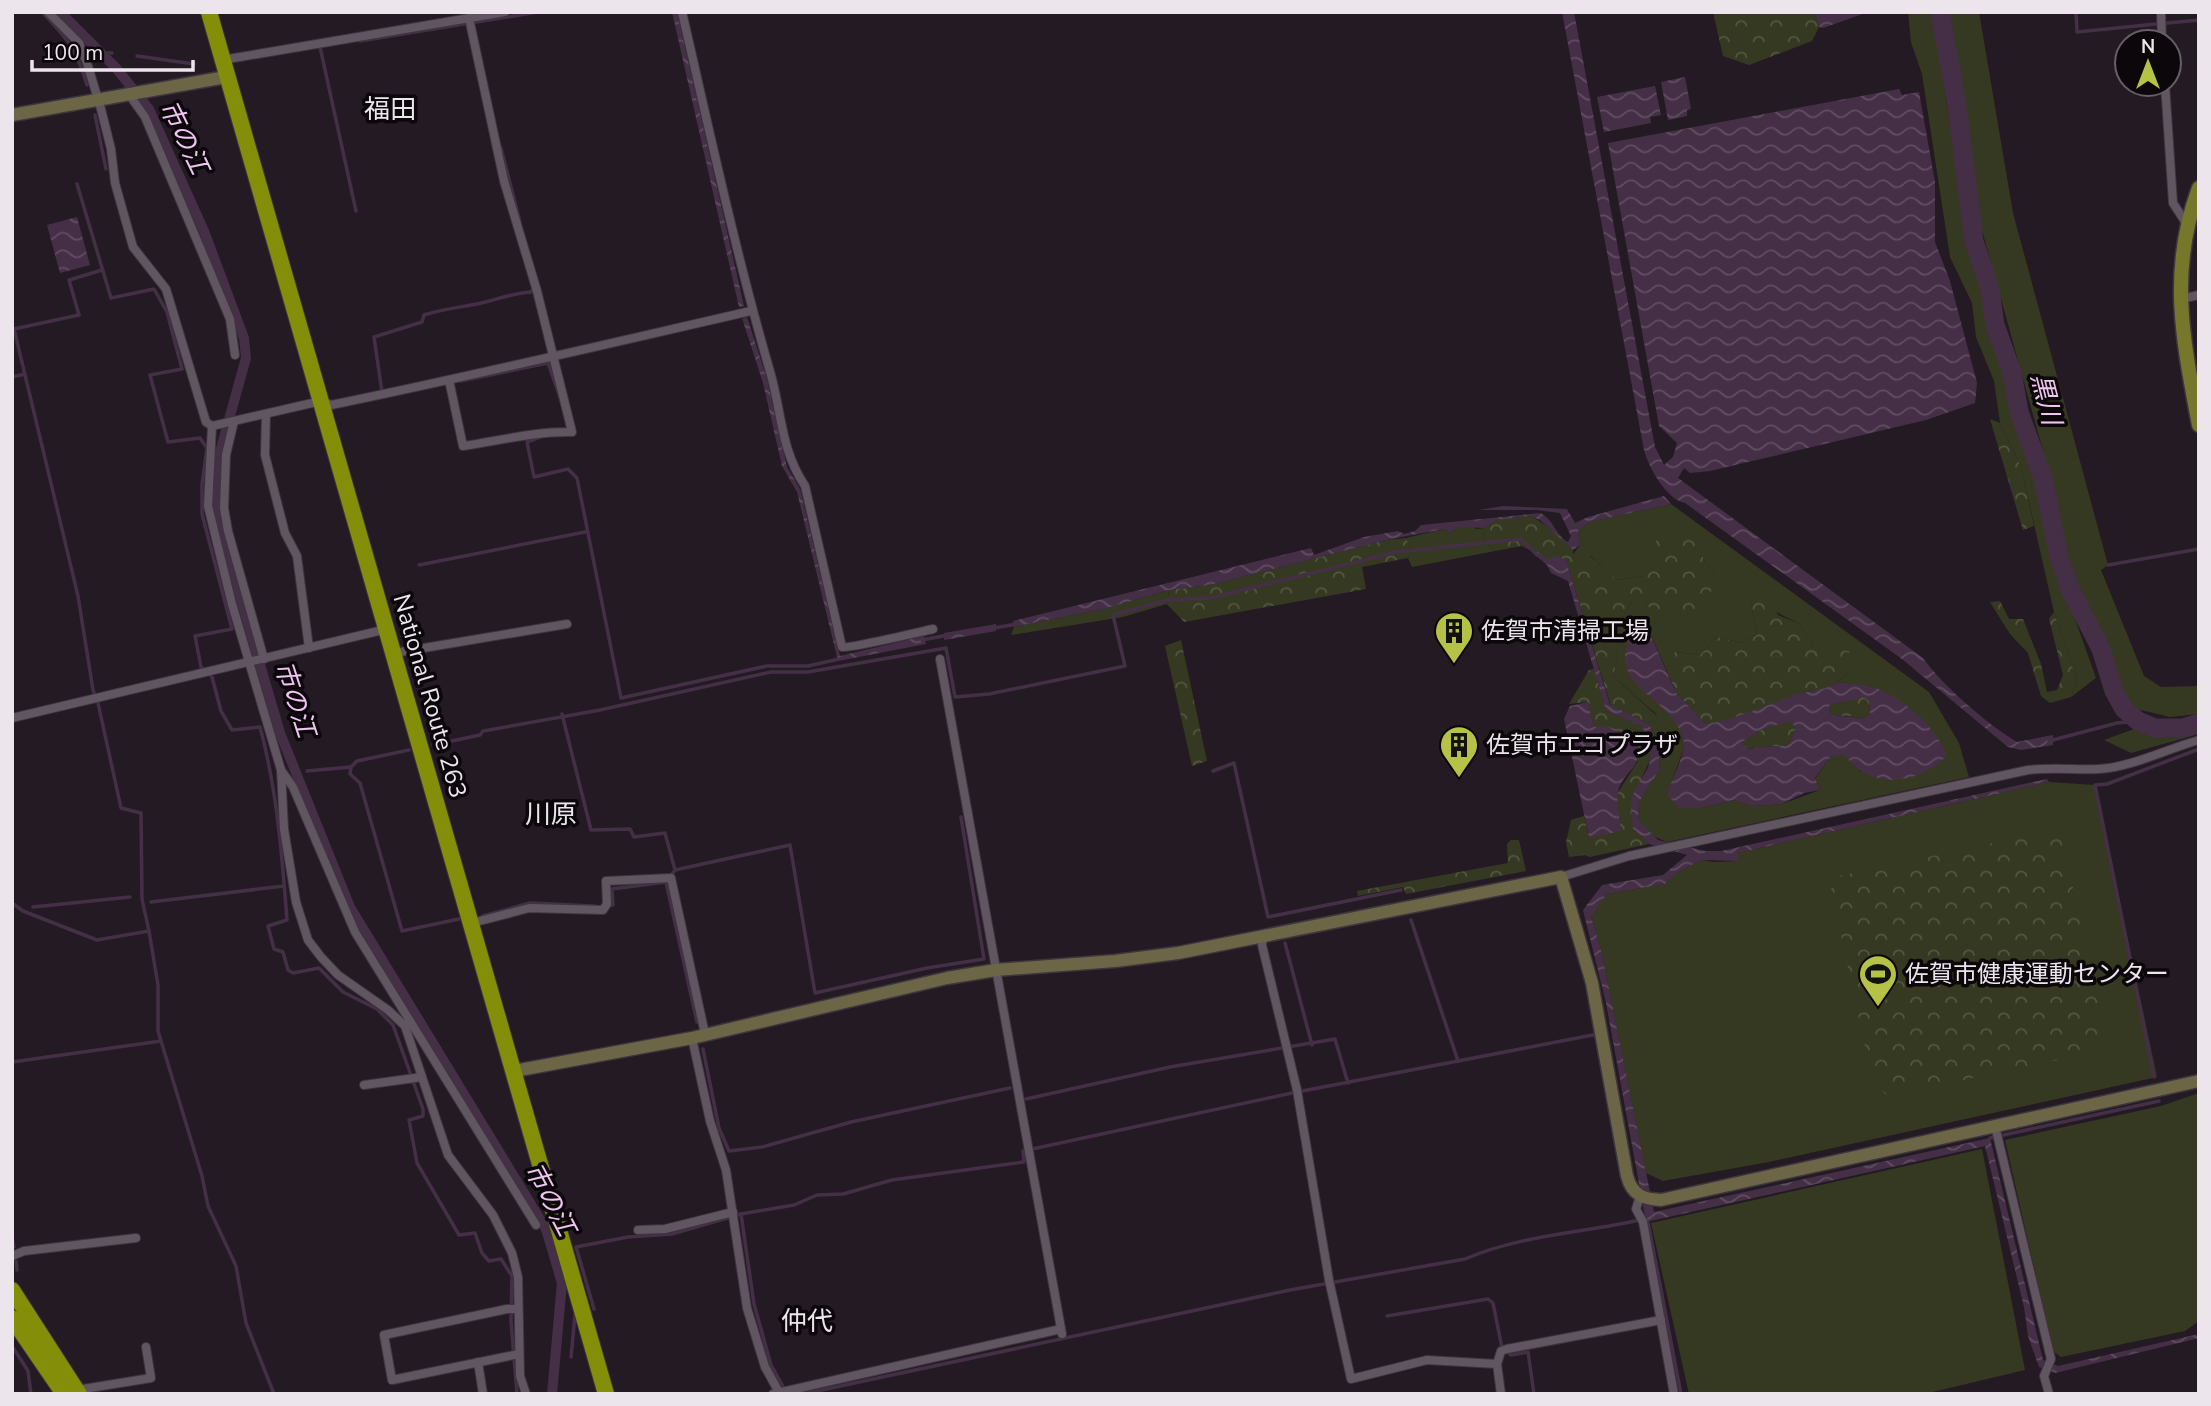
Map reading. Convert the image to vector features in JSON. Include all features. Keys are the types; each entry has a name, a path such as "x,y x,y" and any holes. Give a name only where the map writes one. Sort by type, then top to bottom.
{"highway":[{"name":"National Route 263","path":"209,12 606,1394"},
{"path":"12,1290 73,1392"},
{"path":"12,1318 73,1392"}],"main road":[{"path":"2199,188 2186,223 2180,299 2184,349 2199,425"}],"street":[{"path":"48,12 79,43 98,98 111,149 115,183 133,247 166,289 206,422 216,425 321,401 331,405 450,384 537,362 550,356 746,312"},
{"path":"222,60 469,23 505,12"},
{"path":"682,12 746,312 771,378 790,464 805,486 842,646 847,649 877,639 933,629"},
{"path":"450,384 463,446 527,437 549,431 572,432 572,423 550,356 537,291 532,282 483,96 469,23"},
{"path":"12,115 226,77"},
{"path":"128,93 145,117 230,318 234,355"},
{"path":"2166,98 2173,203 2186,223"},
{"path":"2180,299 2199,295"},
{"path":"266,414 265,455 285,533 297,556 309,648"},
{"path":"234,421 226,455 224,508 264,659"},
{"path":"216,425 208,506 249,663 281,770 284,829 291,876 308,940 338,975 388,1010 405,1026 416,1077 448,1155 493,1214 512,1253 518,1277 520,1376 526,1394"},
{"path":"394,653 567,624"},
{"path":"12,718 387,629"},
{"path":"472,923 529,908 605,907 607,881 667,878 698,1036 710,1121 726,1170 747,1308 765,1367 781,1393 1062,1331 940,659"},
{"path":"514,1071 698,1036 947,978 996,970 1128,960 1561,877 1665,848 2028,770 2060,766 2099,769 2199,740"},
{"path":"281,770 293,787 355,932 536,1225"},
{"path":"1561,877 1578,929 1601,1033 1626,1177 1630,1188 1640,1196 1656,1199 1996,1133 2199,1081"},
{"path":"1263,935 1262,945 1298,1093 1330,1283 1351,1379 1427,1360 1496,1364"},
{"path":"364,1085 416,1077"},
{"path":"1996,1133 2050,1361 2046,1372 2049,1394"},
{"path":"1640,1196 1636,1209 1642,1220 1674,1394"},
{"path":"638,1230 665,1230 733,1215"},
{"path":"12,1256 24,1251 136,1238"},
{"path":"517,1309 384,1335 392,1380 519,1354"},
{"path":"1500,1394 1496,1364 1504,1350 1661,1320"},
{"path":"73,1392 151,1378 146,1348"},
{"path":"478,1362 483,1394"}],"green space":[{"path":"1713,12 1814,12 1819,27 1812,41 1749,65 1723,56"},
{"path":"1908,12 1932,12 1964,210 1967,250 1986,295 1986,323 2004,375 2009,407 2039,482 2053,557 2096,678 2071,697 2077,680 2054,612 2021,467 2000,423 1994,381 1976,337 1972,303 1950,257 1922,74 1911,42"},
{"path":"1948,12 1979,12 2013,213 2108,565 2101,570 2144,676 2161,687 2199,686 2199,714 2170,717 2137,709 2122,694 2108,652 2072,579 2055,494 1980,223"},
{"path":"1990,419 2000,423 2021,467 2034,526 2023,530"},
{"path":"1671,504 1929,692 1959,743 1969,777 1667,842 1648,834 1638,820 1639,802 1660,769 1658,743 1649,724 1657,715 1613,676 1621,623 1632,601 1643,601 1655,613 1717,578 1703,559 1657,564 1645,576 1616,580 1591,556 1572,556 1580,545 1578,531 1590,522","holes":["1750,599 1800,624 1814,647 1850,672 1837,682 1874,687 1861,772 1843,753 1830,757 1815,779 1820,790 1782,804 1752,806 1734,800 1702,808 1667,794 1685,745 1680,726 1670,713 1651,635 1667,671 1676,652 1700,655 1717,637 1742,643 1757,635"]},
{"path":"1530,516 1564,541 1573,550 1573,556 1590,556 1617,580 1645,576 1656,564 1656,538 1682,530 1703,546 1703,559 1717,578 1705,604 1673,618 1655,613 1643,601 1632,601 1621,622 1613,676 1657,716 1649,724 1611,706 1566,560 1548,560 1522,546 1495,551 1483,539 1484,528 1497,520"},
{"path":"1472,526 1476,529 1484,528 1483,539 1495,551 1412,567 1408,558 1411,547 1406,538 1444,529 1450,533 1459,527"},
{"path":"1406,538 1411,547 1408,558 1362,567 1366,589 1184,622 1167,604 1169,590 1210,585 1386,540"},
{"path":"1169,590 1167,604 1123,617 1011,635 1014,627 1107,608"},
{"path":"1765,591 1778,615 1800,624 1814,647 1849,651 1850,672 1826,690 1808,691 1728,721 1706,724 1676,693 1667,671 1675,652 1700,655 1717,637 1742,643 1757,635 1750,599"},
{"path":"2000,601 2009,619 2023,619 2041,664 2047,692 2057,690 2063,675 2049,619 2054,612 2077,680 2071,697 2050,703 2041,696 2028,653 2010,634 1990,602"},
{"path":"1181,640 1207,761 1192,766 1165,646"},
{"path":"1594,669 1606,711 1642,726 1650,748 1650,760 1637,794 1633,829 1649,844 1590,857 1569,857 1566,842 1571,820 1584,816 1589,838 1638,761 1594,727 1588,702 1569,704 1589,670"},
{"path":"1863,696 1869,701 1870,714 1862,719 1830,713 1829,706"},
{"path":"1792,720 1796,729 1788,745 1746,749 1742,742 1763,729"},
{"path":"2199,726 2199,734 2131,753 2104,740 2134,729 2182,731"},
{"name":"佐賀市健康運動センター","path":"2049,782 2095,785 2157,1077 1769,1162 1663,1181 1646,1173 1601,949 1591,915 1607,894 1665,884 1678,872 1702,860 1738,861 1738,853"},
{"path":"2049,831 2063,841 2105,1035 2095,1052 1888,1096 1873,1084 1831,889 1839,876"},
{"path":"1511,840 1519,840 1526,871 1406,894 1403,887 1358,896 1357,891 1508,863 1507,844"},
{"path":"2199,1093 2199,1321 2185,1331 2061,1357 2053,1351 2005,1140 2161,1106"},
{"path":"1982,1149 2025,1370 1924,1394 1689,1394 1651,1223"}],"water":[{"path":"672,12 677,12 744,306 739,307"},
{"path":"1562,12 1574,12 1655,447 1664,465 1673,457 1677,443 1659,426 1608,143 1899,89 1902,95 1919,92 1935,182 1935,242 1950,281 1977,383 1975,403 1926,420 1710,471 1690,473 1684,468 1678,478 1923,658 1953,692 2005,735 2017,742 2053,735 2053,745 2021,750 2008,747 1902,659 1685,503 1671,496 1659,482 1644,450"},
{"path":"1814,12 1868,12 1823,28 1819,27"},
{"path":"1685,77 1691,109 1687,110 1687,116 1668,120 1661,82"},
{"path":"1655,86 1661,115 1650,117 1651,123 1604,132 1597,97"},
{"path":"77,217 90,265 60,273 47,225"},
{"path":"747,317 767,379 787,467 800,489 840,656 924,636 926,644 838,661 797,492 782,466 763,383 742,318"},
{"path":"1664,496 1671,504 1590,522 1578,531 1580,545 1573,550 1540,520 1530,516 1497,520 1484,528 1459,527 1450,533 1444,529 1386,540 1210,585 1169,590 1107,608 1014,627 1013,621 1311,548 1314,555 1364,537 1398,531 1404,534 1415,531 1421,525 1540,513 1568,542 1571,536 1560,513 1537,510 1479,510 1503,506 1567,509 1575,523"},
{"path":"1536,551 1548,559 1557,556 1566,560 1610,705 1649,724 1658,743 1660,769 1639,802 1638,820 1658,840 1705,851 1721,851 2047,779 2049,782 1738,853 1738,861 1702,860 1678,872 1665,884 1607,894 1591,916 1601,949 1654,1212 1990,1138 2043,1360 2058,1366 2199,1334 2199,1338 2055,1373 2039,1367 2028,1336 2024,1307 1985,1146 1646,1222 1606,1003 1583,910 1602,885 1663,875 1687,855 1649,844 1633,829 1631,806 1649,764 1648,743 1642,726 1606,711 1568,581 1551,573 1547,565 1535,555"},
{"path":"1645,622 1676,693 1706,724 1826,688 1837,682 1862,685 1887,693 1918,715 1935,734 1947,755 1939,763 1919,774 1897,780 1864,773 1843,754 1830,757 1815,778 1820,790 1804,793 1782,804 1752,806 1734,800 1702,808 1679,808 1667,794 1684,743 1673,719 1643,691 1628,671 1626,650 1636,623","holes":["1863,697 1869,701 1870,714 1862,719 1830,713 1829,706 1833,704","1791,721 1796,729 1788,745 1747,749 1742,742 1763,729"]},
{"path":"996,624 996,631 944,640 944,633"},
{"path":"1588,702 1594,727 1607,726 1634,737 1638,756 1618,792 1621,831 1589,838 1564,719 1570,706"}],"waterway":[{"path":"42,12 70,45 87,85"},
{"name":"市の江","path":"60,12 116,68 149,109 204,231 244,338 246,358 220,452 216,498 219,524 280,733 350,907 546,1229 562,1283 552,1394"},
{"path":"360,41 538,12"},
{"name":"黒川","path":"1940,12 1957,106 1974,241 1990,289 1995,325 2012,372 2019,412 2043,478 2059,557 2069,587 2101,649 2114,691 2124,709 2138,721 2155,728 2183,728 2199,723"},
{"path":"2076,12 2077,32 2156,24"},
{"path":"2167,23 2199,20"},
{"path":"320,47 356,211"},
{"name":"市の江","path":"101,53 112,53"},
{"path":"137,56 194,64"},
{"path":"95,115 106,169"},
{"path":"501,148 520,222"},
{"path":"77,184 111,298 154,289 167,312 182,369 150,375 168,442 200,438 207,448 202,484 202,514 232,629 195,636 201,667 212,677 221,711 232,730 260,727 275,799 287,920 268,926 274,949 283,952 288,970 293,973 319,968 343,992 377,1009 393,1025 423,1109 423,1116 409,1120 417,1163 459,1235 475,1233 482,1253 489,1261 501,1259 512,1276 511,1321 517,1394"},
{"path":"102,270 69,280 79,315 14,329 78,596 93,690 121,808 141,813 142,899 149,931"},
{"path":"382,392 374,337 422,322 424,315 531,292 534,287"},
{"path":"461,381 548,363 562,403"},
{"path":"12,377 25,374"},
{"path":"540,437 527,442 534,477 568,469 577,478 621,698 767,666 808,666 839,659"},
{"path":"419,565 585,532"},
{"path":"433,745 480,735 483,731 600,710 771,672 808,672 946,648 955,697 989,694 1125,666 1113,615 1167,600 1210,598 1397,552 1521,539 1537,555"},
{"path":"2108,565 2199,549"},
{"path":"994,628 1017,624"},
{"path":"922,640 948,635"},
{"path":"562,714 591,830 630,829 634,837 665,833 675,870"},
{"path":"2049,741 2117,723 2138,721"},
{"path":"2154,1077 2095,785 2107,784 2199,749"},
{"path":"351,767 357,761 409,750"},
{"path":"1213,771 1234,763 1268,917 1401,890"},
{"path":"307,771 351,767 350,774 360,783 402,931 459,919"},
{"path":"609,905 613,905 612,889 666,882 675,870 790,845 815,993 927,968 984,959 961,817"},
{"path":"666,882 697,1022"},
{"path":"151,902 284,886"},
{"path":"33,907 130,897"},
{"path":"12,903 23,911 97,940 149,931 158,985 158,1031 202,1176 208,1206 236,1266 246,1323 274,1394"},
{"path":"483,916 530,903 594,906"},
{"path":"1411,920 1458,1061"},
{"path":"1285,943 1312,1045"},
{"path":"594,1309 576,1247 628,1237 672,1234 741,1214 794,1205 817,1195 843,1194 892,1180 1024,1162 1023,1151 1292,1093 1598,1034"},
{"path":"1026,1099 1170,1067 1335,1039 1348,1083"},
{"path":"12,1062 161,1041"},
{"path":"703,1049 719,1128 729,1151 762,1147 851,1122 1010,1088"},
{"path":"1990,1138 2159,1101"},
{"path":"741,1214 754,1304 771,1365 785,1390"},
{"path":"803,1394 1290,1290 1465,1259 1530,1240 1640,1220"},
{"path":"1648,1222 1681,1394"},
{"path":"12,1237 14,1247"},
{"path":"16,1261 17,1270"},
{"path":"1387,1316 1488,1299 1493,1303 1502,1348 1511,1355 1528,1352 1534,1394"},
{"path":"571,1357 575,1315"},
{"path":"12,1346 28,1371 31,1394"}],"place":[{"name":"佐賀市清掃工場","path":"1454,665"},
{"name":"佐賀市エコプラザ","path":"1459,779"},
{"name":"佐賀市健康運動センター","path":"1878,1008"}],"district":[{"name":"福田","path":"390,109"},
{"name":"川原","path":"551,814"},
{"name":"仲代","path":"807,1321"}]}
